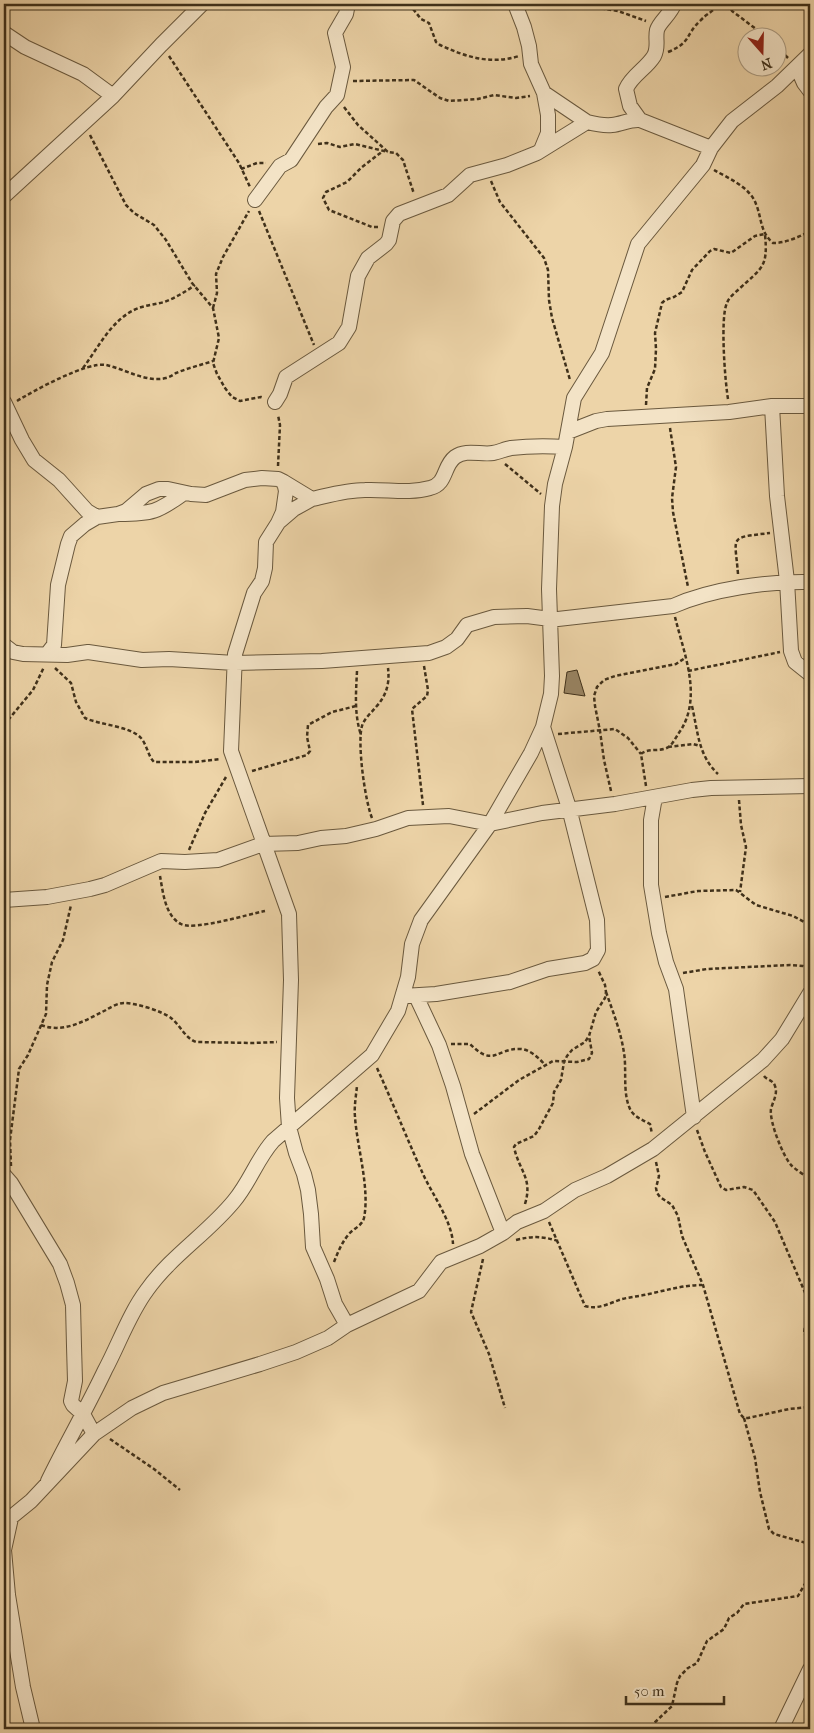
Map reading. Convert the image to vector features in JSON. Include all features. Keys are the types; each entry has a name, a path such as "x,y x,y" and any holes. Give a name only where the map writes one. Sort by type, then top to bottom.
{"street":[{"path":"4,196 113,96 202,4"},
{"path":"255,200 282,165 289,162 326,107 337,95 343,67 335,33 346,14 348,4"},
{"path":"515,4 524,27 531,64 544,93 548,115 548,133 542,150"},
{"path":"640,120 630,106 626,89 636,75 653,58 657,47 657,30 674,4"},
{"path":"4,32 25,47 83,74 113,96"},
{"path":"508,1237 472,1154 439,1045 409,996 408,977 412,944 421,920 490,824 545,731 552,676 549,589 552,506 555,484 565,447 574,398 605,345 638,244 703,164 711,148 732,121 776,86 810,54"},
{"path":"797,67 810,91"},
{"path":"544,93 587,122 613,125 634,119 640,120 711,148"},
{"path":"275,402 286,377 339,343 349,327 358,276 368,258 389,240 393,220 399,214 445,196 470,175 533,155 587,122"},
{"path":"6,405 22,440 34,460 59,480 87,511 98,517"},
{"path":"568,432 596,421 644,416 729,412 772,406 810,406"},
{"path":"772,406 777,496 787,581 788,636 795,662 810,674"},
{"path":"278,523 294,509 312,499 363,490 407,491 430,489 441,483 448,466 459,455 470,453 492,454 518,448 565,447"},
{"path":"118,514 153,491 168,489 206,495 245,480 262,478 281,480 312,499"},
{"path":"281,480 286,490 285,503 278,523 266,542 265,568 262,581 254,593 235,654 231,751 289,914 291,980 287,1098 289,1126 308,1190 312,1245 327,1279 335,1304 347,1325"},
{"path":"51,654 58,585 71,536 78,529 98,517 118,514 139,514 157,510 184,493"},
{"path":"4,646 12,652 71,655 88,652 136,660 169,659 235,663 322,662 429,653 446,647 456,639 467,625 482,620 509,616 550,620 673,606 688,599 739,588 787,581 810,582"},
{"path":"48,1482 128,1322 147,1290 173,1261 231,1205 246,1186 266,1149 317,1101 372,1055 409,996 510,982 548,969 585,963 594,959 598,950 597,920 569,808 545,731"},
{"path":"4,900 47,897 105,885 157,862 166,860 184,862 218,860 263,844 298,843 321,838 346,836 408,818 449,816 490,824 569,808 615,804 692,790 736,787 810,786"},
{"path":"652,797 650,852 653,898 666,962 676,989 694,1117"},
{"path":"34,1729 23,1686 8,1596 4,1550 7,1520 31,1501 97,1433 132,1408 149,1399 296,1352 336,1334 347,1325 392,1303 415,1294 439,1263 508,1237 518,1222 544,1211 575,1190 607,1176 653,1149 760,1063 782,1039 810,993"},
{"path":"8,1179 60,1264 67,1283 73,1305 75,1381 71,1401 97,1433"},
{"path":"781,1729 810,1669"}],"path":[{"path":"409,4 421,20 428,23 436,42 440,46 478,59 499,61 519,56 530,56"},
{"path":"589,4 599,8 618,11 648,22 665,20"},
{"path":"653,58 682,46 701,19 710,14 718,4"},
{"path":"728,4 732,11 755,28"},
{"path":"340,81 414,80 440,98 449,101 478,99 494,95 516,98 544,93"},
{"path":"337,95 354,122 388,152"},
{"path":"84,123 126,205 134,213 154,225 166,240 180,266 213,308 220,338 213,363 217,374 232,397 240,401 261,397 275,402 280,425 277,456 281,480"},
{"path":"294,155 323,143 340,147 355,144 397,154 403,160 418,206"},
{"path":"383,151 362,167 347,182 326,192 323,198 329,210 372,227 383,226 393,220"},
{"path":"241,169 257,163 282,165"},
{"path":"703,164 748,191 756,202 765,234 767,255 762,268 726,304 724,329 725,379 729,412"},
{"path":"487,170 500,202 544,258 548,270 552,318 574,398"},
{"path":"213,308 217,293 216,274 223,257 255,200"},
{"path":"765,234 773,243 776,243 798,237 810,231"},
{"path":"644,416 647,388 655,369 655,334 662,303 682,292 692,270 710,250 731,254 755,236 765,234"},
{"path":"82,369 109,331 125,316 134,310 179,295 195,285"},
{"path":"6,405 82,369 103,364 146,377 167,378 214,360"},
{"path":"669,416 676,467 672,498 673,512 688,586 688,599"},
{"path":"492,454 533,487 552,506"},
{"path":"739,588 734,547 737,540 744,536 781,532"},
{"path":"668,747 684,724 691,706 691,683 673,606"},
{"path":"688,671 791,651"},
{"path":"421,653 428,690 427,696 412,709 412,715 425,816"},
{"path":"32,654 51,654"},
{"path":"4,724 33,690 51,654"},
{"path":"51,654 74,688 76,702 85,718 136,734 154,762 195,762 234,758"},
{"path":"376,828 367,804 362,767 361,736 362,725 381,701 388,686 386,656"},
{"path":"357,658 356,706 361,736"},
{"path":"615,804 604,760 595,706 594,696 598,687 604,680 676,664 685,658"},
{"path":"690,702 700,746 706,761 716,772 736,787 746,847 740,892"},
{"path":"184,862 204,813 224,778 234,773 240,774 307,755 310,751 307,737 308,725 332,712 356,706"},
{"path":"545,731 600,731 615,729 620,732 641,754 652,797"},
{"path":"641,754 668,747 693,744 700,746"},
{"path":"157,862 165,901 169,910 182,925 204,924 265,911"},
{"path":"653,898 698,891 736,890 756,905 792,916 810,924"},
{"path":"8,1179 10,1140 19,1070 28,1055 46,1014 47,985 52,962 63,940 74,891"},
{"path":"594,959 605,985 621,1037 628,1100 631,1110 636,1116 650,1124 659,1176 656,1188 657,1193 676,1210 684,1242 703,1285 737,1408 744,1418 755,1458 760,1492 769,1529 774,1534 810,1544"},
{"path":"672,976 707,969 797,965 810,968"},
{"path":"518,1222 529,1192 514,1147 516,1144 534,1136 539,1129 553,1103 554,1092 561,1080 564,1062 572,1050 585,1042 589,1036 596,1012 605,998 606,992"},
{"path":"42,1025 59,1029 69,1027 123,1003 141,1006 171,1018 189,1038 196,1042 253,1043 288,1041"},
{"path":"463,1123 500,1092 554,1061 577,1062 589,1059 592,1053 589,1036"},
{"path":"439,1045 470,1044 485,1056 495,1056 521,1048 528,1051 546,1066"},
{"path":"372,1055 423,1173 445,1218 452,1238 453,1257"},
{"path":"760,1063 764,1077 776,1087 776,1096 771,1109 772,1120 780,1144 790,1164 810,1179"},
{"path":"327,1279 343,1243 364,1219 363,1168 354,1116 359,1067"},
{"path":"694,1117 705,1152 721,1187 726,1190 744,1187 753,1190 775,1222 806,1295 808,1308 804,1333 810,1343"},
{"path":"544,1211 585,1306 591,1308 608,1305 623,1299 686,1285 703,1285"},
{"path":"508,1237 544,1236 558,1241"},
{"path":"485,1255 471,1312 489,1354 506,1408"},
{"path":"744,1418 810,1407"},
{"path":"97,1433 154,1469 180,1490"},
{"path":"650,1728 672,1706 676,1683 680,1676 688,1668 696,1664 707,1641 724,1629 730,1618 744,1604 798,1596 810,1575"},
{"path":"638,1729 664,1729"}],"building":[{"path":"577,670 585,696 564,693 567,672"}]}
